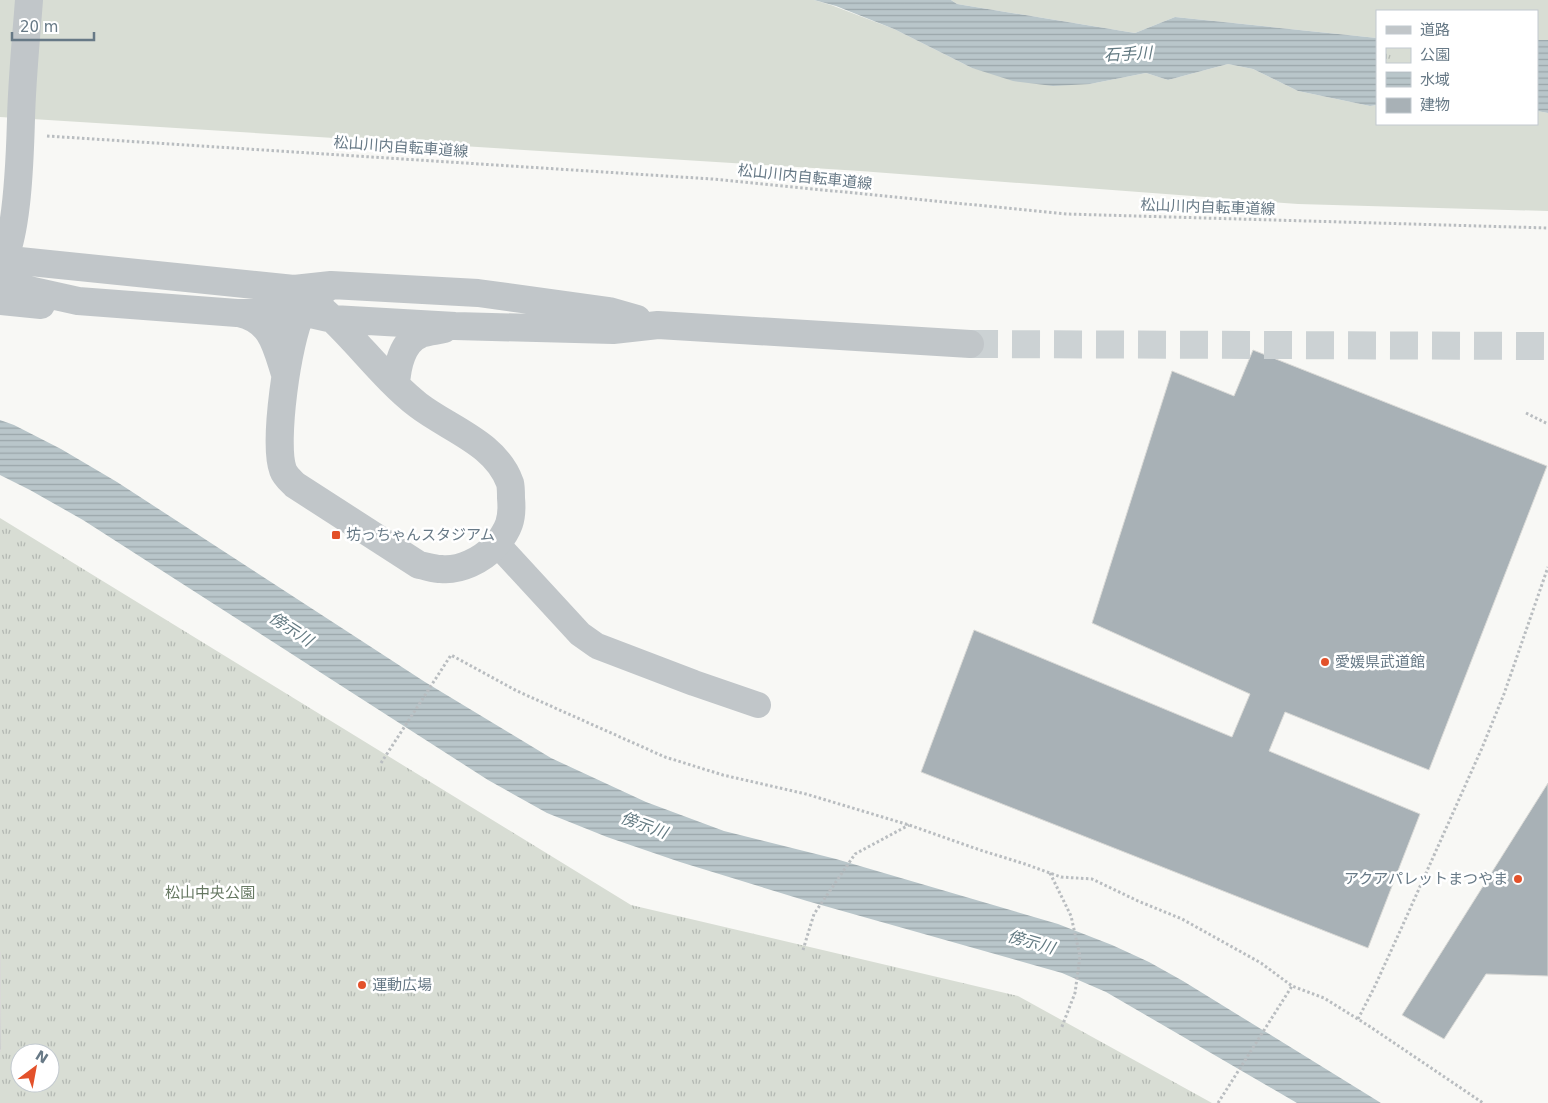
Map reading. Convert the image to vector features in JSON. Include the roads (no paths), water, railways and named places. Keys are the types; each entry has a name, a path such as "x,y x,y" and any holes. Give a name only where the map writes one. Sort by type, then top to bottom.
{"street":[{"path":"1,265 14,222 29,0"},
{"path":"14,222 29,248 44,258 62,265"},
{"path":"1,265 62,265 310,296 478,293 608,311 658,325"},
{"path":"1,265 24,288 78,301 248,315 262,324 273,336 285,375"},
{"path":"237,313 310,296"},
{"path":"310,296 382,371 418,405 480,445 499,462 510,483 512,514 506,533 490,551 465,567 442,570 419,565 295,485 283,472 280,454 285,375 295,326 310,296"},
{"path":"0,301 47,305 78,301"},
{"path":"334,319 455,326 613,330 658,325 970,344"},
{"path":"396,385 397,369 404,348 419,334 455,326"},
{"path":"497,544 580,634 597,646 758,705"}],"water":[{"name":"石手川","path":"814,0 951,0 957,4 1135,33 1175,17 1376,38 1376,105 1370,106 1298,91 1253,69 1228,64 1168,80 1146,73 1090,84 1053,86 1013,81 972,68 894,29 836,6"},
{"path":"1538,40 1548,40 1548,113 1538,111"},
{"name":"傍示川","path":"0,420 61,449 117,482 425,682 551,758 646,802 724,831 836,859 1058,924 1112,945 1149,962 1183,981 1381,1103 1297,1103 1106,992 1062,973 807,901 680,862 607,837 547,813 488,780 83,520 0,475"}],"tunnel":[{"path":"970,344 1548,346"}],"place":[{"name":"坊っちゃんスタジアム","path":"336,535"},
{"name":"愛媛県武道館","path":"1325,662"},
{"name":"アクアパレットまつやま","path":"1518,879"},
{"name":"運動広場","path":"362,985"}],"park label":[{"name":"松山中央公園","path":"210,893"}]}
